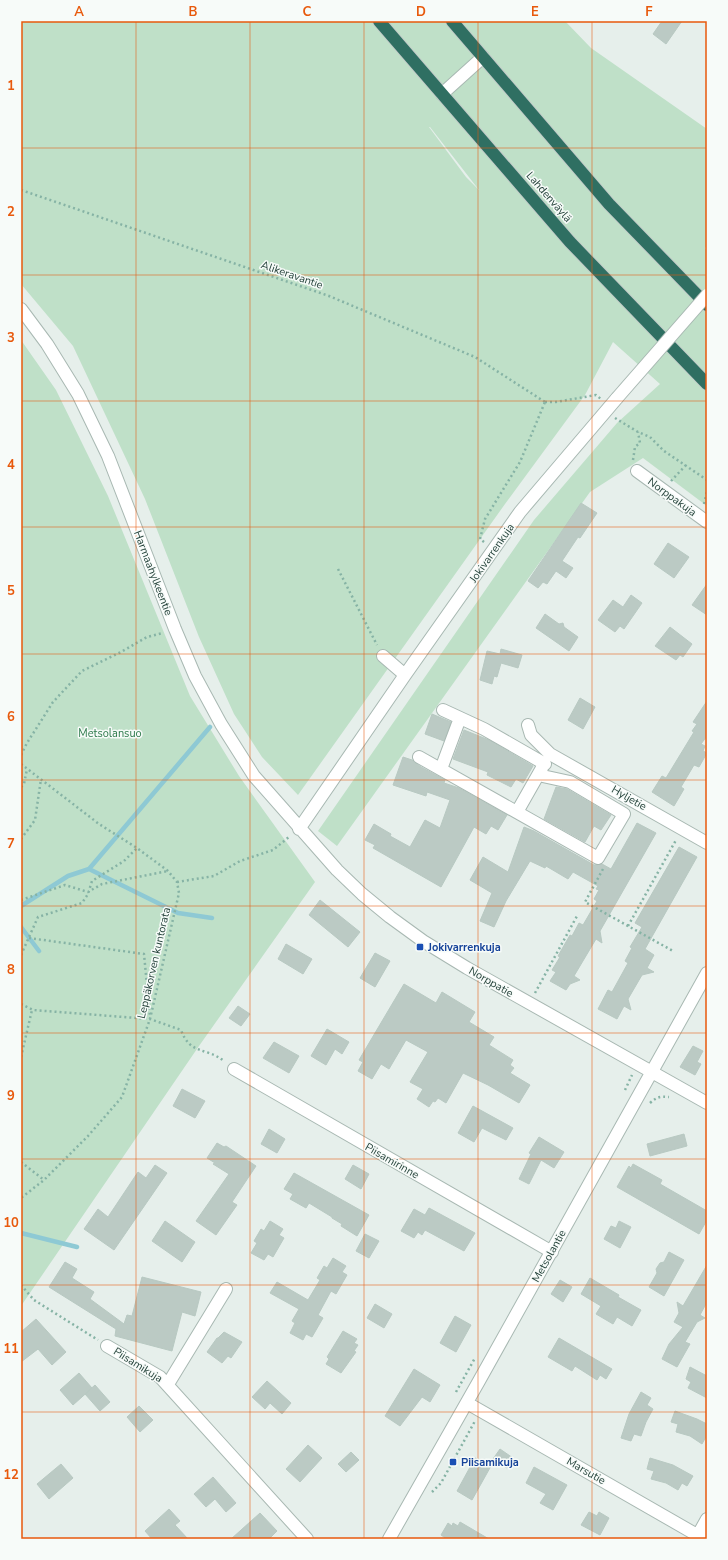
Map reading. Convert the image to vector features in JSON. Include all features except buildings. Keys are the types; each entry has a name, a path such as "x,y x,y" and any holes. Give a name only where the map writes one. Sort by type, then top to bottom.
{"highway":[{"name":"Lahdenväylä","path":"379,21 570,242 707,384"},
{"path":"452,21 609,204 707,305"}],"street":[{"path":"442,94 483,57"},
{"name":"Jokivarrenkuja","path":"299,829 520,512 707,295"},
{"name":"Harmaahylkeentie","path":"21,309 47,344 78,394 108,456 175,630 195,676 221,724 254,776 299,829"},
{"name":"Norppakuja","path":"637,471 707,522"},
{"path":"383,656 405,675"},
{"name":"Hyljetie","path":"443,710 548,759 707,843"},
{"path":"441,769 460,718"},
{"path":"517,812 548,759 531,735 528,725"},
{"path":"419,757 598,858 624,814 570,782 538,775"},
{"name":"Norppatie","path":"299,829 336,870 362,894 423,941 529,1004 707,1103"},
{"name":"Metsolantie","path":"389,1539 552,1252 707,973"},
{"name":"Piisamirinne","path":"234,1069 552,1252"},
{"name":"Piisamikuja","path":"168,1384 226,1289"},
{"name":"Piisamikuja","path":"107,1346 160,1376 307,1539"},
{"name":"Marsutie","path":"467,1402 701,1537"},
{"path":"701,1537 707,1519"}],"path":[{"name":"Alikeravantie","path":"21,190 329,296 475,356 545,402"},
{"path":"494,551 480,539 485,519 520,462 545,402 556,402 596,395 605,404"},
{"path":"614,417 638,432 650,437 664,451 707,480"},
{"path":"637,471 636,465 632,458 635,447 640,443 638,432"},
{"path":"662,490 686,465"},
{"path":"338,569 383,656"},
{"path":"21,756 27,743 53,702 82,671 121,652 147,637 175,630"},
{"path":"21,764 99,824 137,848 168,871 177,882 214,876 240,861 273,850 299,829"},
{"path":"21,788 24,784 27,769"},
{"path":"21,839 35,820 41,779"},
{"path":"628,926 682,829"},
{"path":"21,955 30,938 38,917 82,904 92,881 124,861 137,848"},
{"path":"21,900 65,885 88,892 102,884 168,871"},
{"name":"Leppäkorven kuntorata","path":"21,1198 44,1180 88,1136 122,1097 150,1019 179,893 177,882"},
{"path":"585,902 673,950"},
{"path":"529,1004 577,916"},
{"path":"30,938 144,954 150,1019"},
{"path":"21,1004 32,1010 150,1019 182,1030 185,1040 192,1047 219,1057 234,1069"},
{"path":"21,1056 32,1010"},
{"path":"21,1162 44,1180"},
{"path":"21,1285 34,1300 107,1346"}],"green space":[{"path":"21,21 565,21 591,48 707,129 707,246 705,248 707,251 707,506 643,458 590,492 337,846 318,831 534,520 617,423 660,384 613,342 585,395 505,504 298,795 262,757 234,714 199,637 145,499 73,346 21,284","holes":["430,127 479,190 466,177"]},
{"name":"Metsolansuo","path":"21,340 56,390 108,496 190,696 239,776 315,882 199,1046 21,1306"}],"waterway":[{"path":"21,906 68,876 89,869 210,727"},
{"path":"89,869 178,913 212,918"},
{"path":"21,927 39,951"},
{"path":"21,1233 77,1247"}],"place":[{"name":"Jokivarrenkuja","path":"420,947"},
{"name":"Piisamikuja","path":"453,1462"}]}
